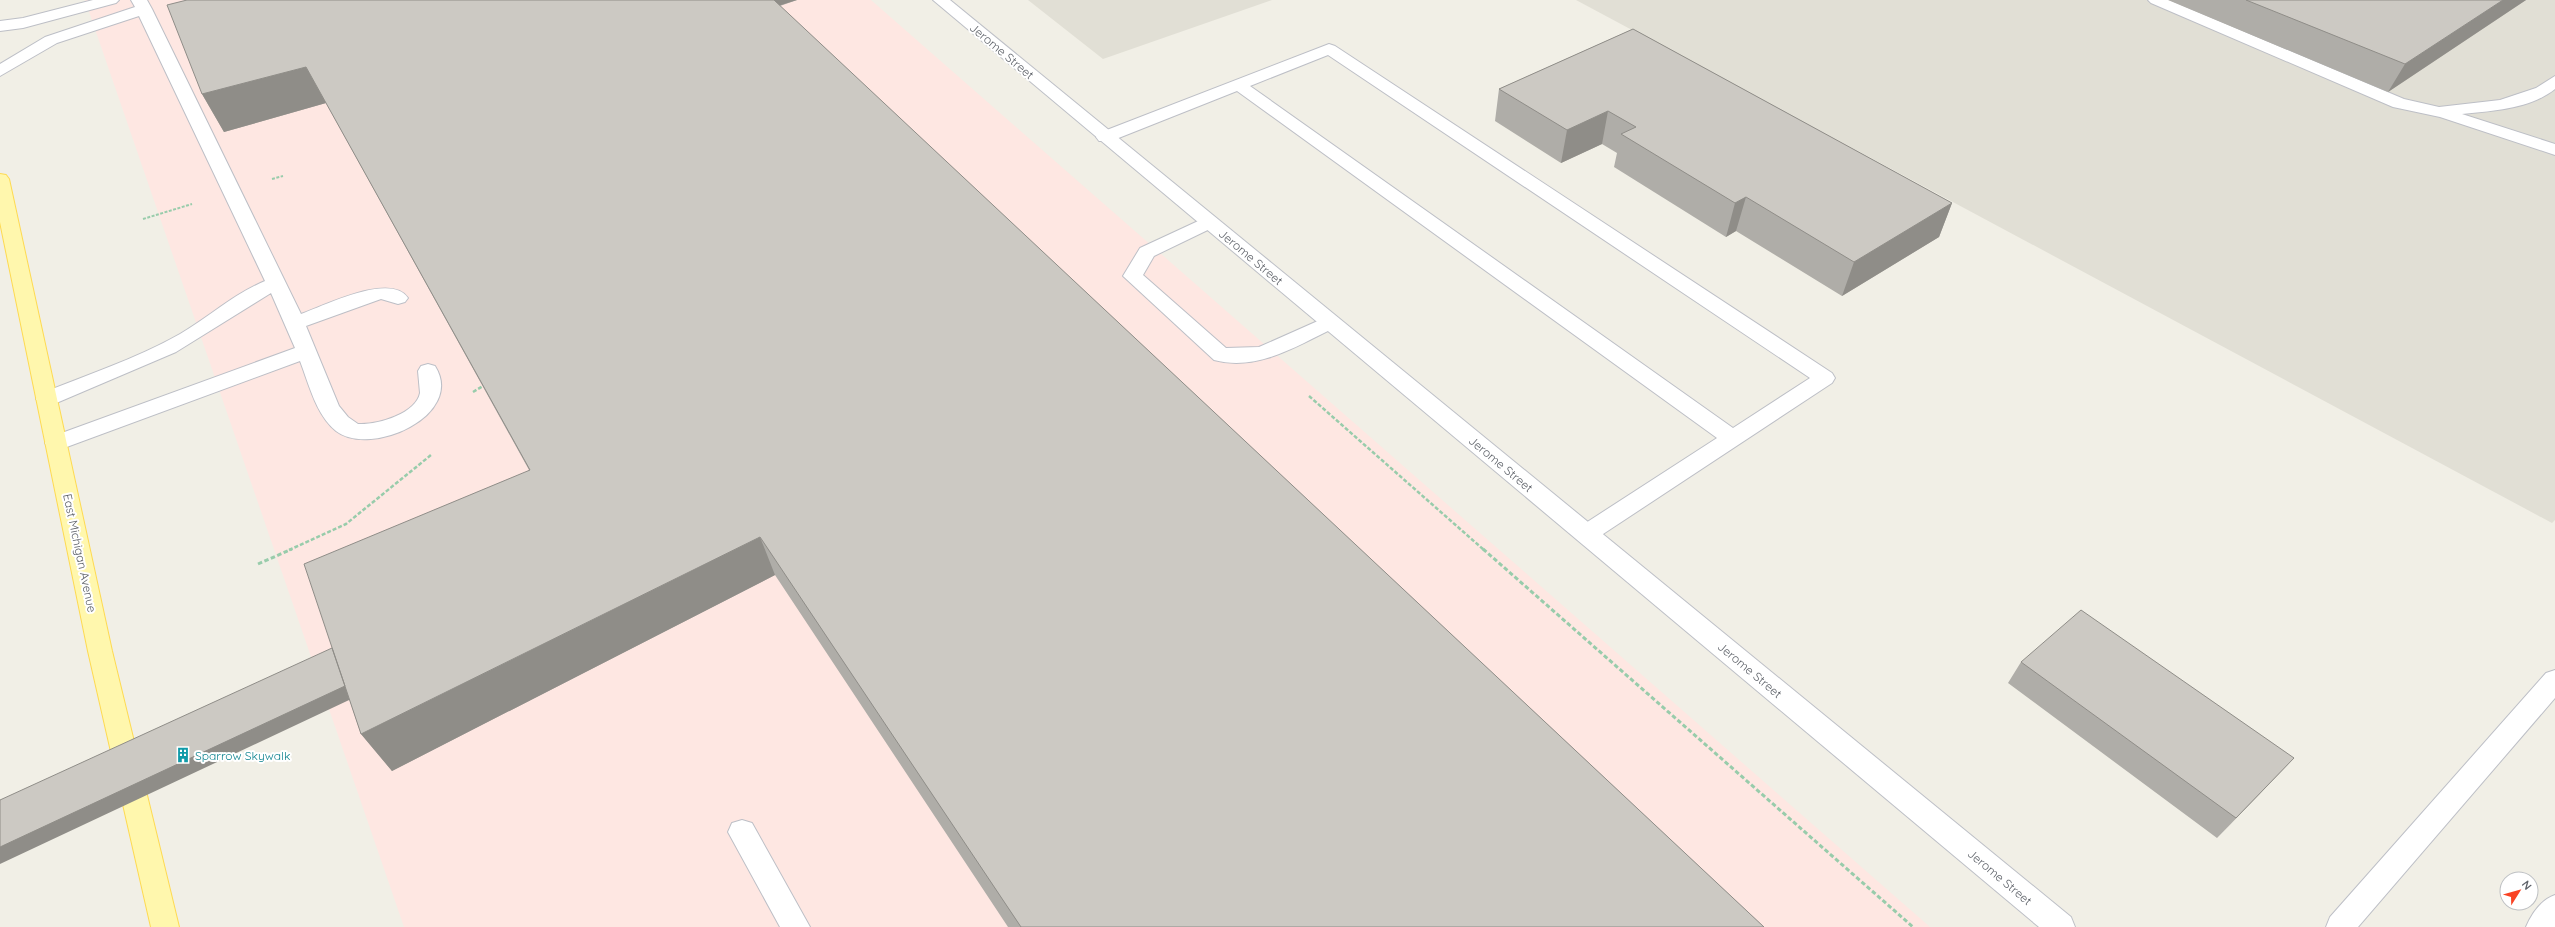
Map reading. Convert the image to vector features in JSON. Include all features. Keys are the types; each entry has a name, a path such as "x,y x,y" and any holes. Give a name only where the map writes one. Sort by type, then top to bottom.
{"main road":[{"name":"East Michigan Avenue","path":"0,179 100,651 165,927"}],"street":[{"path":"0,26 23,23 111,0"},
{"name":"Jerome Street","path":"941,0 2061,927"},
{"path":"2156,0 2399,103 2439,112 2555,150"},
{"path":"0,70 52,40 141,5 295,323 308,351 331,412 346,426 358,432 390,427 415,414 430,395 428,371"},
{"path":"1105,137 1329,48 1825,378 1586,534"},
{"path":"2439,112 2503,106 2542,91 2555,80"},
{"path":"1239,85 1733,438"},
{"path":"1209,222 1147,252 1133,276 1221,355 1262,354 1329,322"},
{"path":"47,399 135,363 184,339 254,292 276,283"},
{"path":"295,323 380,293 392,294 398,298"},
{"path":"56,443 308,351"},
{"path":"2340,927 2555,680"},
{"path":"742,832 796,927"},
{"path":"2540,927 2555,908"}],"path":[{"path":"143,219 194,204"},
{"path":"468,395 483,386"},
{"path":"1310,396 1913,927"},
{"path":"258,564 346,524 390,491 431,454"}],"shaded area":[{"path":"85,0 871,0 1930,927 404,927"},
{"path":"1028,0 1272,0 1103,59"},
{"path":"1576,0 2555,0 2555,520 2552,523"}],"building":[{"path":"187,0 774,0 1764,927 1021,927 760,537 361,734 304,564 530,470 306,67 202,94 167,5"},
{"path":"2246,0 2503,0 2405,64"},
{"path":"1633,29 1952,203 1854,262 1746,197 1735,203 1621,134 1636,127 1608,111 1567,130 1499,89"},
{"path":"2081,610 2294,758 2236,818 2021,662"},
{"name":"Sparrow Skywalk","path":"332,648 345,686 0,847 0,800"}],"place":[{"name":"Sparrow Skywalk","path":"183,755"}]}
